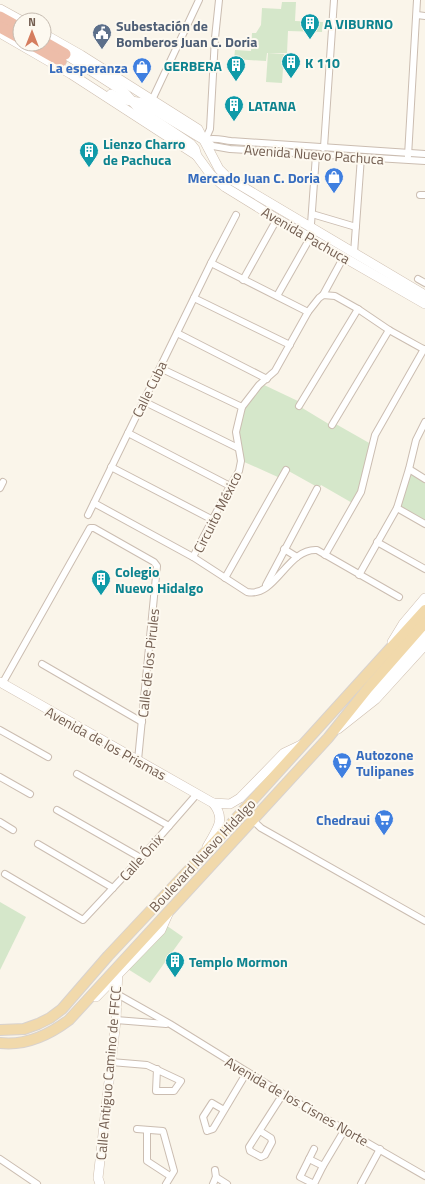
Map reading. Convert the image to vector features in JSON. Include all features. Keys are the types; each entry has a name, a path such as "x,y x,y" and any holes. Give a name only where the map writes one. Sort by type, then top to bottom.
{"highway":[{"path":"0,17 12,24"},
{"path":"0,27 12,34"},
{"path":"52,48 63,57"},
{"path":"51,52 63,57"}],"main road":[{"path":"0,9 12,16"},
{"path":"0,33 71,74 197,156 205,140 143,104 120,99 63,57"},
{"name":"Avenida Nuevo Pachuca","path":"52,39 81,55 198,129 205,140"},
{"name":"Avenida Pachuca","path":"132,102 140,110 191,144 195,149 197,156 211,175 225,188 277,220 425,304"},
{"name":"Avenida Pachuca","path":"205,140 219,169 228,178 425,294"},
{"path":"386,652 403,624 425,598"},
{"path":"213,803 230,804 240,798 284,753 303,744 425,610"},
{"name":"Boulevard Nuevo Hidalgo","path":"328,738 368,688 425,623"},
{"name":"Boulevard Nuevo Hidalgo","path":"0,1043 24,1041 40,1037 56,1030 69,1020 121,969 170,910 425,635"},
{"path":"328,738 376,699 425,645"},
{"name":"Avenida de los Prismas","path":"1,683 213,803"},
{"name":"Boulevard Nuevo Hidalgo","path":"0,1030 24,1029 50,1018 62,1009 108,956 243,811 243,804 246,799 285,758 303,744"},
{"path":"201,857 219,825 220,816 213,803"},
{"path":"117,994 121,969 121,955 126,944 141,927 150,912"},
{"path":"83,1005 93,1000 106,988 121,969"},
{"name":"Calle Antiguo Camino de FFCC","path":"98,1182 116,1020 117,994 121,969"},
{"path":"106,988 114,990 117,994"}],"street":[{"path":"152,100 199,0"},
{"path":"205,140 210,129 215,38 219,0"},
{"path":"277,296 310,238 316,155 324,147 334,0"},
{"path":"408,160 418,0"},
{"path":"416,15 425,16"},
{"name":"Avenida Nuevo Pachuca","path":"205,140 210,138 231,141 425,154"},
{"name":"Avenida Nuevo Pachuca","path":"205,140 213,146 222,148 425,161"},
{"path":"354,253 361,157"},
{"path":"312,214 356,227"},
{"name":"Calle Cuba","path":"88,515 211,263 236,216"},
{"path":"243,280 277,220"},
{"name":"Circuito México","path":"263,590 253,593 247,592 193,557 239,470 241,461 236,432 242,407 259,385 267,380 275,371 314,302 323,295 342,260"},
{"path":"211,263 308,312"},
{"path":"418,279 425,283"},
{"path":"323,295 335,296 424,350 375,435 361,492 325,555"},
{"path":"194,298 290,345"},
{"path":"299,406 358,309"},
{"path":"332,425 389,330"},
{"path":"177,333 267,380"},
{"path":"160,368 242,407"},
{"path":"143,401 238,448"},
{"path":"359,575 398,508 416,440 425,422"},
{"path":"128,433 230,486"},
{"path":"111,467 213,520"},
{"path":"225,578 286,470"},
{"path":"409,470 425,479"},
{"path":"0,488 3,482"},
{"path":"263,590 317,489"},
{"path":"94,502 193,557"},
{"path":"398,508 425,524"},
{"name":"Calle de los Pirules","path":"1,683 90,528 94,528 154,562 157,566 138,760"},
{"path":"377,542 425,569"},
{"path":"284,549 297,557"},
{"path":"263,590 297,557 310,550 317,550 399,597"},
{"path":"42,664 142,722"},
{"path":"0,730 48,757"},
{"path":"77,774 169,826"},
{"path":"0,777 30,794"},
{"name":"Calle Ónix","path":"5,874 82,920 141,858 197,794"},
{"path":"57,810 141,858"},
{"path":"243,811 261,828 425,921"},
{"path":"0,822 13,830"},
{"path":"38,844 113,888"},
{"name":"Avenida de los Cisnes Norte","path":"117,994 170,1024 283,1094 425,1176"},
{"path":"146,1022 147,1011"},
{"name":"Avenida de los Cisnes Norte","path":"116,1020 170,1024"},
{"path":"111,1062 147,1065 157,1069 181,1081 174,1091 156,1091 157,1069"},
{"path":"224,1110 247,1072"},
{"path":"260,1131 283,1094"},
{"path":"138,1129 163,1131 174,1171 166,1184"},
{"path":"314,1148 300,1177 314,1184 345,1129"},
{"path":"147,1130 147,1161 170,1176"},
{"path":"361,1184 380,1149"},
{"path":"309,1158 323,1166"},
{"path":"0,1159 37,1184"},
{"path":"213,1184 216,1174 226,1184"}],"green space":[{"path":"282,2 296,2 295,21 323,22 322,32 288,31 287,53 267,53 266,61 234,59 235,50 251,51 252,33 256,33 261,25 262,8 281,9"},
{"path":"268,53 284,54 282,83 266,82"},
{"path":"262,384 300,402 299,406 332,426 334,423 371,444 366,480 354,504 321,485 319,488 285,469 280,478 242,461 237,432 242,407"},
{"path":"409,469 425,479 425,524 397,508"},
{"path":"0,902 26,917 0,970"},
{"path":"160,921 183,937 150,983 123,966"}],"place":[{"name":"A VIBURNO","path":"310,40"},
{"name":"Subestación de Bomberos Juan C. Doria","path":"102,50"},
{"name":"K 110","path":"291,79"},
{"name":"GERBERA","path":"236,82"},
{"name":"La esperanza","path":"142,84"},
{"name":"LATANA","path":"234,122"},
{"name":"Lienzo Charro de Pachuca","path":"89,168"},
{"name":"Mercado Juan C. Doria","path":"334,194"},
{"name":"Colegio Nuevo Hidalgo","path":"101,596"},
{"name":"Autozone Tulipanes","path":"342,779"},
{"name":"Chedraui","path":"384,836"},
{"name":"Templo Mormon","path":"175,978"}]}
